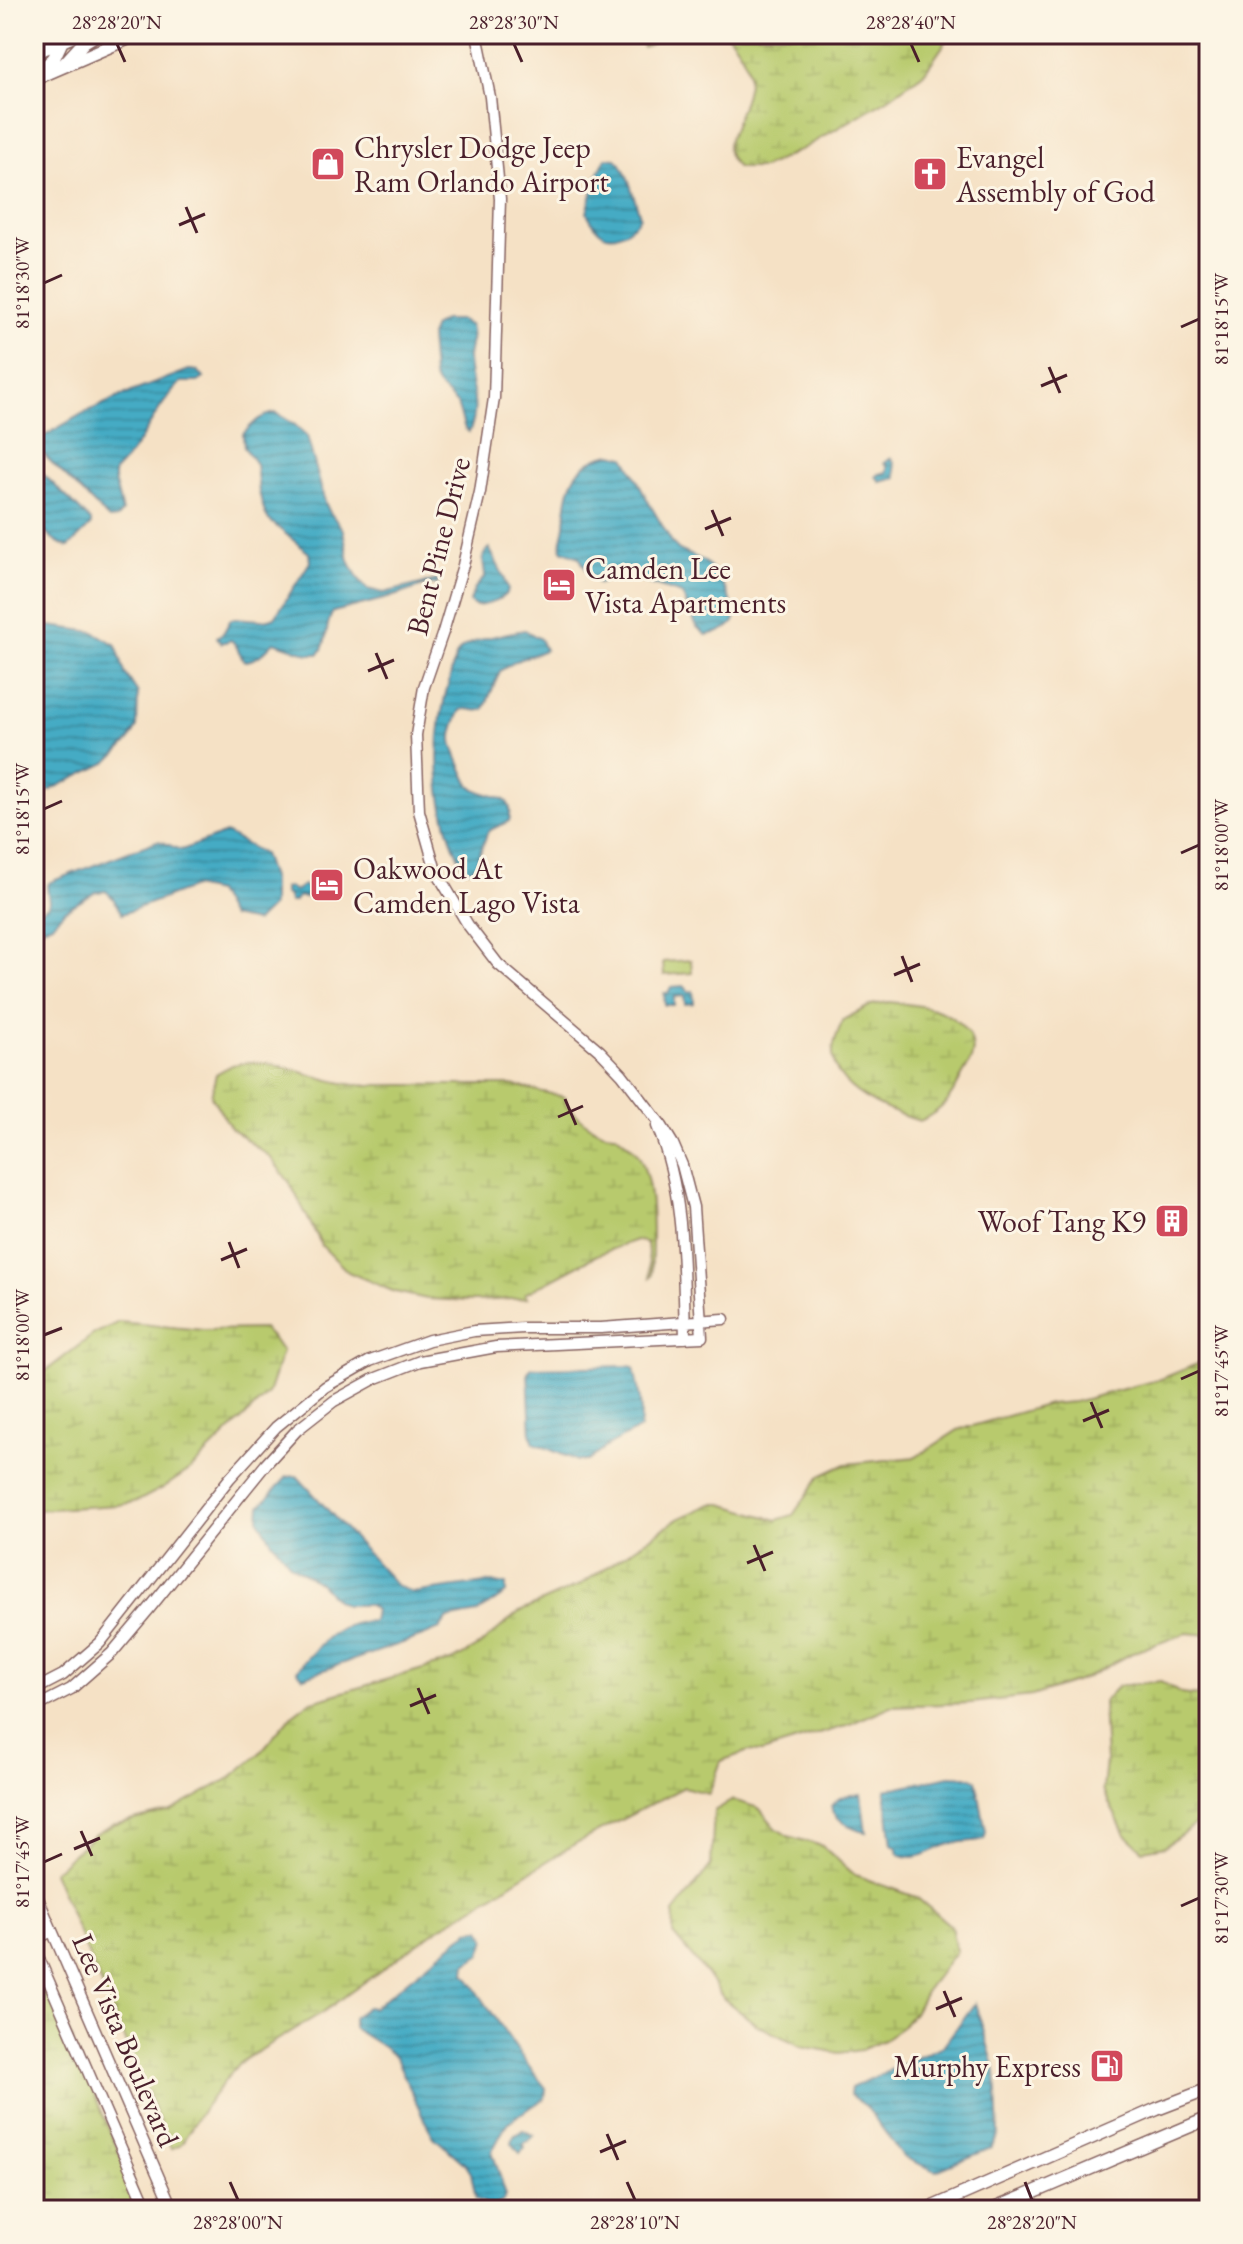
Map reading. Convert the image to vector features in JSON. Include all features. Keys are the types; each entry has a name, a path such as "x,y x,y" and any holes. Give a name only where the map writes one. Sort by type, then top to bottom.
{"main road":[{"path":"34,53 78,34"},
{"path":"61,67 84,42 97,34"},
{"path":"34,78 138,34"},
{"path":"34,78 54,58 62,41"},
{"path":"926,2210 1209,2089"},
{"path":"992,2210 1209,2118"}],"street":[{"name":"Bent Pine Drive","path":"475,34 490,97 500,199 494,398 480,492 463,565 424,687 416,735 419,811 436,871 468,925 498,964 600,1051 622,1074 650,1110 673,1144 689,1188 697,1235 702,1337 685,1338 677,1194 668,1158 650,1110"},
{"path":"34,1690 63,1675 100,1643 229,1479 276,1427 325,1387 370,1361 429,1340 474,1331 601,1328 724,1319"},
{"path":"501,1329 503,1346"},
{"path":"34,1708 71,1689 112,1653 266,1464 297,1430 334,1401 374,1379 420,1361 503,1346 685,1338"},
{"name":"Lee Vista Boulevard","path":"34,1889 173,2210"},
{"path":"34,1940 52,1931"},
{"name":"Lee Vista Boulevard","path":"34,1947 148,2210"}],"green space":[{"path":"668,34 669,37 643,47 638,35"},
{"path":"727,34 866,34 889,38 898,34 947,34 943,46 925,72 889,98 763,168 738,168 729,156 728,146 748,80 744,59"},
{"path":"691,960 692,973 664,975 663,962"},
{"path":"889,1002 942,1012 959,1023 972,1043 970,1061 949,1099 920,1121 864,1097 841,1077 835,1064 833,1050 843,1020 871,1005"},
{"path":"250,1062 277,1065 355,1085 512,1085 565,1097 566,1105 588,1125 601,1132 616,1134 639,1156 650,1198 652,1275 650,1277 647,1243 636,1240 597,1255 525,1294 527,1298 476,1301 427,1299 395,1292 348,1272 322,1246 290,1183 270,1157 231,1128 211,1096 216,1074 232,1065"},
{"path":"119,1322 203,1330 263,1329 282,1352 268,1394 191,1469 163,1488 138,1501 118,1505 34,1510 34,1380 94,1334"},
{"path":"1209,1359 1209,1635 1187,1633 1134,1652 1084,1679 1032,1696 971,1703 891,1706 845,1726 762,1752 749,1751 721,1761 709,1794 684,1787 578,1842 438,1929 323,2012 238,2064 205,2106 181,2144 171,2149 53,1872 95,1834 113,1825 171,1811 230,1778 258,1755 292,1715 309,1702 454,1660 480,1645 519,1612 580,1585 678,1519 711,1504 722,1504 777,1520 793,1515 820,1476 846,1464 916,1457 958,1430 1049,1404 1074,1402 1161,1379"},
{"path":"1161,1681 1181,1694 1199,1696 1209,1703 1209,1810 1203,1819 1165,1846 1143,1850 1124,1833 1103,1790 1106,1761 1103,1702 1118,1686"},
{"path":"733,1800 759,1808 776,1828 788,1836 822,1846 855,1875 916,1897 951,1926 956,1951 925,1992 914,2013 884,2040 861,2050 839,2053 801,2046 757,2025 724,1999 673,1934 674,1913 711,1865 714,1811"},
{"path":"34,1950 143,2210 34,2210"}],"water":[{"path":"606,158 616,159 621,164 640,216 631,227 614,236 603,234 587,213 596,178"},
{"path":"444,320 461,320 471,330 468,357 474,413 469,432 465,429 457,404 433,377 430,336 434,327"},
{"path":"189,370 198,371 204,378 198,382 181,382 114,472 122,512 117,518 109,519 38,449 41,438 82,414"},
{"path":"276,413 307,436 325,502 343,530 349,561 367,589 384,593 437,580 438,584 333,612 319,654 309,654 274,642 258,657 245,661 231,640 221,643 217,637 224,632 231,619 264,620 275,617 310,562 309,553 269,520 259,492 256,464 244,447 243,434 261,418"},
{"path":"613,454 625,457 673,544 704,561 719,575 736,615 729,627 706,635 697,627 682,594 622,575 599,584 579,557 562,550 574,478 588,463"},
{"path":"890,458 894,462 896,478 880,482 876,476 887,472 884,463"},
{"path":"34,465 91,521 91,525 69,547 54,540 34,521"},
{"path":"489,548 508,591 493,602 475,606 470,602 474,589 485,577 483,558"},
{"path":"35,624 94,632 116,645 125,673 138,693 137,727 129,741 108,762 34,798"},
{"path":"525,630 540,639 545,650 500,671 484,709 461,710 453,729 453,744 472,787 504,800 510,811 509,821 488,831 475,866 465,870 447,825 442,801 438,751 444,701 455,659 461,649 492,637"},
{"path":"226,833 263,854 272,881 272,906 256,922 230,917 216,892 193,887 122,914 106,891 96,892 64,911 52,924 34,932 34,914 48,906 47,886 50,882 157,841 182,850"},
{"path":"303,885 308,890 307,896 299,896 289,902 284,888 295,891"},
{"path":"684,986 689,992 693,991 694,1003 685,1004 684,996 674,997 674,1005 665,1005 664,993 668,993 671,987"},
{"path":"532,1368 634,1368 638,1390 640,1428 588,1461 578,1461 534,1443 528,1372"},
{"path":"297,1476 397,1586 412,1593 492,1582 506,1585 506,1593 477,1613 447,1619 440,1629 303,1677 297,1670 321,1643 348,1625 373,1621 375,1610 369,1605 345,1605 336,1600 321,1584 291,1565 259,1520 260,1506 287,1477"},
{"path":"950,1776 976,1780 986,1832 984,1839 950,1844 919,1856 899,1854 898,1848 892,1844 885,1790"},
{"path":"861,1794 866,1832 841,1820 831,1806 841,1798"},
{"path":"481,1929 486,1939 481,1954 466,1964 465,1973 546,2088 545,2098 507,2123 492,2151 506,2195 502,2202 493,2206 476,2199 471,2173 466,2165 434,2137 396,2058 353,2028 353,2018 367,2007 373,2008 469,1931"},
{"path":"975,2003 996,2072 999,2134 991,2148 936,2171 903,2157 866,2106 850,2095 851,2088 943,2046"},
{"path":"523,2130 534,2136 523,2145 525,2148 520,2153 512,2143 514,2136"}],"place":[{"name":"Chrysler Dodge Jeep Ram Orlando Airport","path":"328,164"},
{"name":"Evangel Assembly of God","path":"930,174"},
{"name":"Camden Lee Vista Apartments","path":"559,585"},
{"name":"Oakwood At Camden Lago Vista","path":"327,885"},
{"name":"Woof Tang K9","path":"1172,1221"},
{"name":"Murphy Express","path":"1107,2066"}]}
